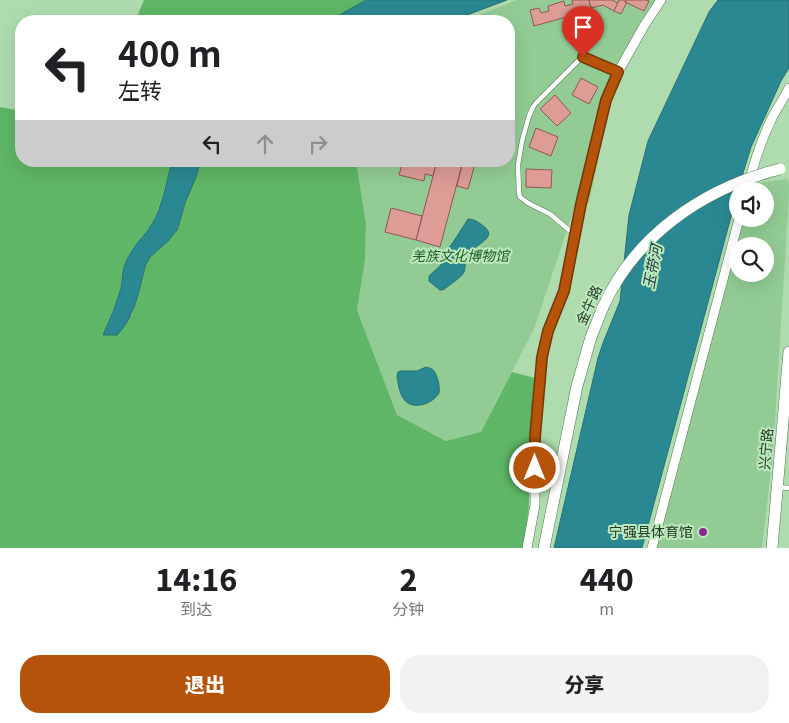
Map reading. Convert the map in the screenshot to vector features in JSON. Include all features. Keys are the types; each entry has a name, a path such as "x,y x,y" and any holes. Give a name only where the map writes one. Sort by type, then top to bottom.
{"main road":[{"name":"金牛路","path":"544,548 578,386 591,337 603,307 620,278 639,250 653,236 699,201 729,186 753,177 785,169"},
{"name":"兴宁路","path":"772,548 784,488 789,352"}],"street":[{"path":"527,548 535,505 535,437 542,357 548,331 564,291 581,204 606,100 618,72 661,0"},
{"path":"749,182 762,141 773,116 789,88"},
{"path":"652,548 737,227"}],"lane":[{"path":"575,235 550,214 520,197 518,165 522,141 529,116 536,103 583,57 618,72"}],"green space":[{"path":"144,0 366,0 340,15 138,15"},
{"name":"羌族文化博物馆","path":"516,0 666,0 628,62 610,103 589,203 577,200 534,329 481,432 446,441 397,415 357,310 365,260 366,224 357,167 515,167 515,15 479,15"},
{"path":"0,107 15,110 15,167 170,167 152,224 130,253 124,267 121,288 103,335 132,315 146,264 150,257 177,230 198,167 357,167 366,224 365,260 357,310 397,415 446,441 481,432 512,372 535,378 529,443 529,504 524,548 0,548"},
{"path":"787,179 789,195 773,453 762,548 656,548 729,269 729,282 774,282 774,237 737,237 740,227 774,227 774,182 765,182"}],"water":[{"path":"366,0 507,0 467,15 340,15"},
{"name":"玉带河","path":"718,0 789,0 789,68 781,81 751,147 740,182 729,182 729,224 642,548 554,548 598,358 620,301 629,215 648,141 709,12"},
{"path":"170,167 198,167 177,230 150,257 146,264 129,319 117,335 103,335 121,288 126,262 156,217"},
{"path":"468,219 475,220 486,229 488,232 487,238 470,253 463,274 443,290 440,290 429,281 429,276 441,265 444,253"},
{"path":"426,367 432,369 435,373 439,393 431,401 421,405 410,404 405,401 400,392 398,372 417,371"}],"building":[{"path":"572,0 589,0 592,10 534,26 530,10 539,8 541,13 549,11 548,6 564,1 565,6 573,4"},
{"path":"589,0 612,0 618,3 614,11 603,5 591,8"},
{"path":"619,0 626,0 625,2 627,2 621,14 614,11"},
{"path":"626,0 649,1 644,11 625,2"},
{"path":"581,78 598,87 589,104 572,95"},
{"path":"555,95 571,113 557,126 540,109"},
{"path":"536,128 558,137 551,156 529,147"},
{"path":"401,167 435,167 433,176 425,174 424,181 399,175"},
{"path":"435,167 461,167 440,247 416,240"},
{"path":"462,167 474,167 468,189 457,186"},
{"path":"526,169 552,170 551,188 526,187"},
{"path":"391,208 422,216 416,240 385,232"}],"place":[{"name":"宁强县体育馆","path":"703,532"}],"route":[{"path":"535,468 535,437 542,357 548,331 564,291 581,204 606,100 618,72 583,57"}]}
